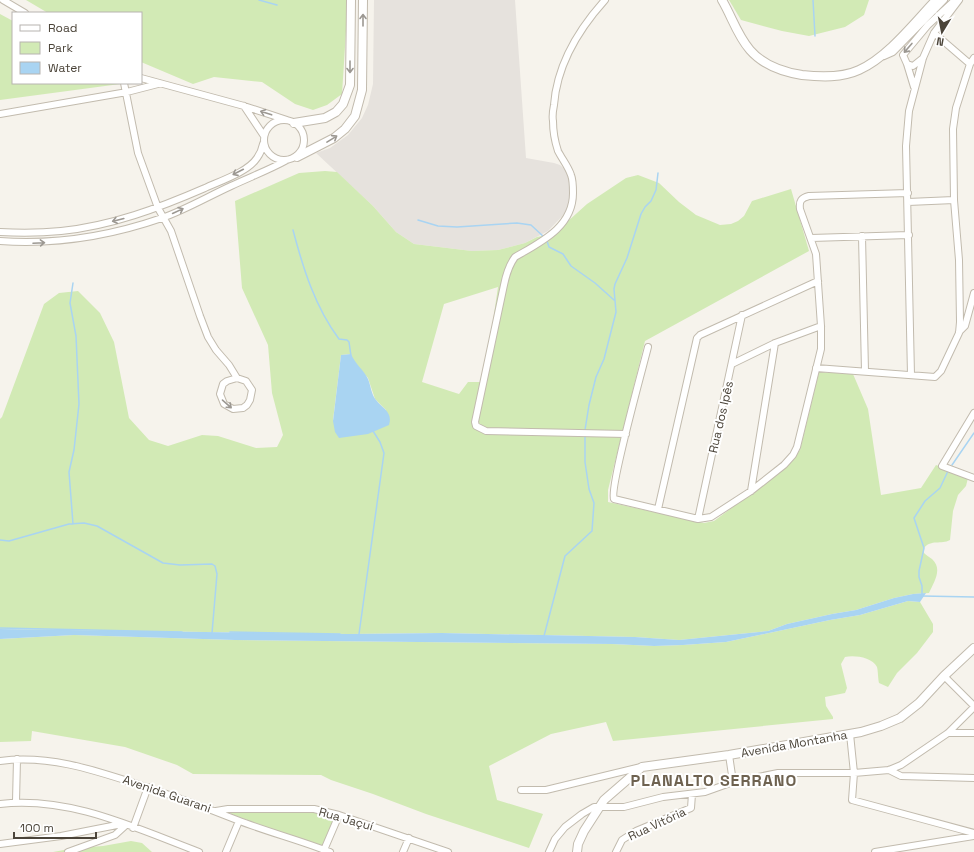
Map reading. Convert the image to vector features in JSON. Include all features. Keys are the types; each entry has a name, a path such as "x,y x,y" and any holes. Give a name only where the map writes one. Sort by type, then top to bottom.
{"street":[{"path":"3,0 23,12"},
{"path":"287,160 279,160 272,157 266,151 264,136 267,129 272,124 280,120 291,122 325,118 336,112 343,104 350,85 351,0"},
{"path":"0,241 28,243 48,242 93,236 164,218 287,160 297,157 334,138 355,116 362,90 363,0"},
{"path":"605,0 591,16 571,47 560,71 555,94 553,120 558,150 572,176 573,200 570,212 555,232 543,241 515,257 507,272 475,422 476,426 486,431 626,434"},
{"path":"722,0 739,36 751,51 765,63 793,73 822,77 838,76 858,71 893,52 944,0"},
{"path":"876,61 936,0"},
{"path":"914,89 903,55 928,26 954,0"},
{"path":"911,375 908,235 908,111 923,58 934,33 959,0"},
{"path":"923,21 928,26"},
{"path":"934,33 970,64"},
{"path":"907,64 913,66 923,58"},
{"path":"959,332 959,260 954,200 953,146 956,108 970,64 974,58"},
{"path":"142,78 158,84 244,106 291,122 300,128 303,134 303,147 297,157"},
{"path":"124,84 138,153 158,208 172,231 208,336 216,350 230,366 237,378 242,379 250,386 252,396 247,405 243,408 233,409 224,404 220,394 223,384 237,378"},
{"path":"0,114 126,92 158,84"},
{"path":"244,106 264,136"},
{"path":"0,232 26,233 62,231 95,226 132,217 172,203 242,171 257,158 264,144"},
{"path":"648,347 626,434 614,486 613,497 614,499 698,519 711,518 751,491 784,465 793,455 797,447 821,349 821,326 816,254 800,209 799,202 804,197 908,193"},
{"path":"908,202 954,200"},
{"path":"811,238 908,235"},
{"path":"862,236 865,372"},
{"path":"658,509 697,338 700,335 818,281"},
{"path":"816,368 935,377 938,374 959,332 965,326 974,293"},
{"name":"Rua dos Ipês","path":"698,519 742,316"},
{"path":"732,364 775,343 821,326"},
{"path":"751,491 775,343"},
{"path":"974,413 942,466 974,478"},
{"name":"Avenida Montanha","path":"642,767 729,755 861,732 881,726 900,718 919,703 944,676 974,648"},
{"path":"549,852 558,834 589,809 599,806 624,808 663,797 705,792 733,782 778,773 854,773 889,770 902,765 948,733 974,706 944,676"},
{"path":"948,733 974,733"},
{"path":"850,734 854,773 852,800 974,834"},
{"path":"729,755 733,782"},
{"path":"16,802 17,759"},
{"name":"Avenida Guarani","path":"0,761 17,759 64,763 93,769 148,787 327,851"},
{"path":"521,790 546,790 642,767"},
{"path":"577,852 578,844 599,806 613,791 642,767"},
{"path":"889,770 901,776 974,778"},
{"path":"133,828 148,787"},
{"name":"Rua Vitória","path":"616,852 622,840 636,831 691,808 692,794"},
{"path":"0,804 16,802 74,808 102,815 199,852"},
{"name":"Rua Jaçuí","path":"216,811 228,809 314,809 339,815 448,852"},
{"path":"582,814 588,816 590,822"},
{"path":"327,851 339,815"},
{"path":"226,852 238,820"},
{"path":"0,844 60,836 124,824"},
{"path":"68,852 115,835 124,824"},
{"path":"875,852 974,834"},
{"path":"403,852 408,838"}],"shaded area":[{"path":"374,0 515,0 526,158 560,165 568,172 571,187 569,209 548,231 525,243 498,250 472,251 414,244 396,232 373,206 316,153 330,148 348,135 362,118 368,105 373,84"}],"green space":[{"path":"26,0 348,0 342,94 327,105 313,110 295,104 262,82 214,77 193,84 142,62 142,12 46,12"},
{"path":"729,0 869,0 864,15 845,27 809,36 782,31 741,20"},
{"path":"0,14 12,20 12,84 120,84 0,100"},
{"path":"325,171 337,172 373,206 396,232 414,244 472,251 498,250 525,243 537,237 557,231 587,204 626,178 638,175 659,183 679,202 696,215 720,225 731,224 738,221 744,216 752,201 791,189 809,251 645,341 608,490 608,502 704,523 714,521 787,467 800,450 819,372 853,374 868,409 881,495 921,488 936,465 968,478 966,486 958,495 953,511 950,540 933,543 924,548 924,553 932,559 937,567 935,580 929,593 913,594 894,598 856,610 787,624 768,631 679,640 635,637 442,633 348,634 0,629 0,419 44,304 59,293 78,291 100,313 114,342 129,418 149,440 168,446 202,435 218,436 256,448 277,447 283,435 272,393 268,345 242,288 235,201 299,173","holes":["498,287 484,382 468,382 459,394 422,382 444,304","351,354 353,361 368,378 375,399 386,410 333,420 341,355"]},
{"path":"908,601 920,602 933,624 933,632 917,653 897,673 888,687 879,683 877,667 871,661 853,656 845,657 841,664 847,688 845,693 825,697 826,706 833,719 613,741 606,722 551,734 489,766 497,800 543,814 529,848 426,814 331,780 321,775 193,774 177,765 125,747 32,731 31,741 0,742 0,639 74,635 235,640 612,644 654,646 683,645 726,642 860,615"},
{"path":"312,811 334,818 324,848 231,814 231,812"},
{"path":"131,841 142,843 152,852 53,852 75,848 103,846"}],"water":[{"path":"351,354 366,376 374,398 387,411 390,421 389,425 368,434 339,438 335,432 333,421 341,355"},
{"path":"926,593 920,602 908,601 860,615 726,642 683,645 654,646 612,644 235,640 74,635 0,639 0,629 348,634 442,633 635,637 679,640 768,631 787,624 856,610 894,598"}],"waterway":[{"path":"259,0 277,5"},
{"path":"813,0 815,36"},
{"path":"585,430 596,377 604,359 616,312 615,284 627,258 641,214 651,201 656,190 658,173"},
{"path":"418,220 438,226 457,227 517,223 531,225 544,237"},
{"path":"293,230 301,259 323,314 339,339 347,340 349,342 351,356"},
{"path":"547,241 549,247 563,254 571,266 595,283 614,300"},
{"path":"73,283 70,303 76,336 79,404 74,450 69,472 73,524"},
{"path":"359,634 384,453 380,442 373,431"},
{"path":"952,465 974,433"},
{"path":"544,636 565,556 592,531 594,503 589,489 585,462 585,436"},
{"path":"922,594 919,571 924,548 914,518 925,501 940,488 948,471"},
{"path":"0,540 9,541 69,524 84,523 97,526 163,563 180,565 212,564 215,566 217,574 212,633"},
{"path":"922,596 974,597"},
{"path":"0,628 182,632"},
{"path":"230,632 340,634"}],"district":[{"name":"PLANALTO SERRANO","path":"714,780"}]}
